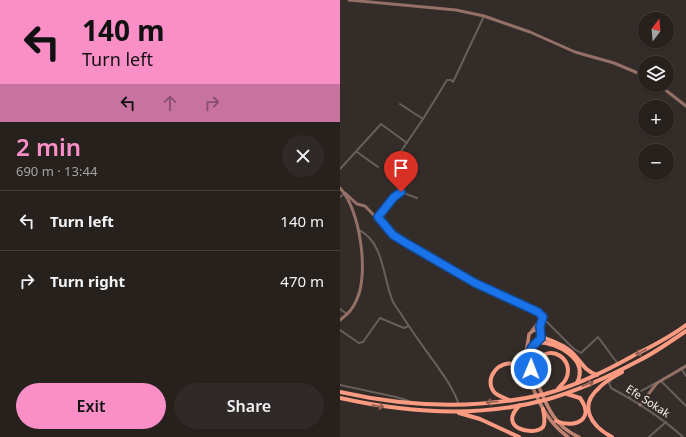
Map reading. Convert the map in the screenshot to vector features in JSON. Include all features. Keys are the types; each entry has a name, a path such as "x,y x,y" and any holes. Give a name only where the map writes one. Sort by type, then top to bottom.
{"highway":[{"path":"340,392 382,400 414,403 459,405 510,400 546,393 597,375 664,340 686,325"},
{"path":"612,437 597,428 590,419 588,409 590,398 603,384 686,331"},
{"path":"541,335 571,351 585,369 597,375"},
{"path":"538,342 560,347 572,357 580,370 576,383"},
{"path":"534,375 537,362 544,355 553,353 559,355 564,359 568,369 565,381 557,389"},
{"path":"340,398 400,409 453,412 492,409 521,405 565,394 606,377 641,360"},
{"path":"510,400 501,396 492,388 491,379 495,370 504,364 509,364 520,368 528,376"},
{"path":"556,421 563,424 574,424 583,418 585,414 584,406 580,398 565,394"},
{"path":"521,405 515,410 512,421 520,434 528,436 534,435 543,428 543,409"},
{"path":"453,412 480,419 519,437"}],"main road":[{"path":"568,437 553,424 543,409 528,376 525,360 529,334 532,331 536,330 541,335 540,340 532,347 529,362 549,409 556,421 563,428 579,437"},
{"path":"529,338 532,342 538,342"}],"street":[{"path":"349,0 456,10 484,16 530,32 575,52 614,63 638,73"},
{"path":"395,160 408,143 447,80 451,80 453,82 484,16"},
{"path":"668,92 686,106"},
{"path":"400,104 423,119"},
{"path":"340,169 381,124 408,143"},
{"path":"357,152 378,167"},
{"path":"340,188 357,204 366,206 378,217 393,235 475,283 538,312 574,349 581,353 598,337 618,364"},
{"path":"378,217 394,197 401,192 417,198"},
{"path":"340,197 345,193"},
{"path":"340,320 348,314 358,298 363,266 359,230 345,193"},
{"path":"359,230 366,233 374,245 380,259 393,302 446,379 456,396 459,405"},
{"path":"340,309 348,314"},
{"path":"532,331 543,317"},
{"path":"541,335 543,317"},
{"path":"340,330 361,343 380,318 404,328 409,326"},
{"path":"640,405 660,380 686,366"},
{"path":"681,368 686,376"},
{"name":"Efe Sokak","path":"613,378 609,383 611,388 666,422 683,437"},
{"path":"660,380 686,406"},
{"path":"628,398 657,383"},
{"path":"340,385 396,397 414,403"},
{"path":"649,437 666,422"}],"route":[{"path":"401,192 394,197 378,217 393,235 475,283 538,312 543,317 540,326 541,338 530,351 529,362 531,369"}]}
